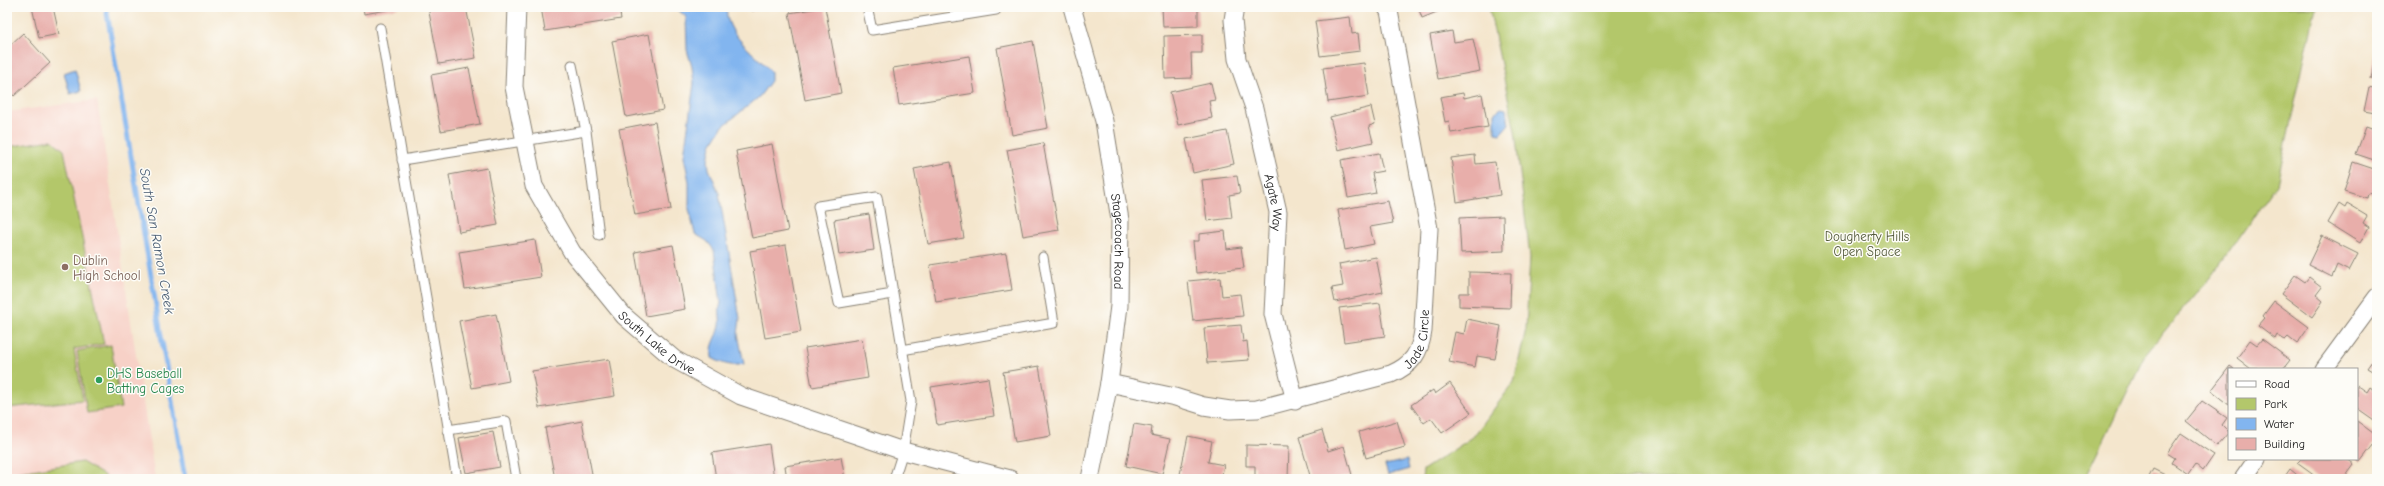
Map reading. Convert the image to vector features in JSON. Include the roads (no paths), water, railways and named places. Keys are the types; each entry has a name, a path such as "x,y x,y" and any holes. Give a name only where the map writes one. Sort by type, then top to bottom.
{"street":[{"name":"South Lake Drive","path":"517,7 514,87 534,186 572,252 624,316 674,359 741,396 903,451 1010,479"},
{"name":"Stagecoach Road","path":"1072,7 1104,121 1120,220 1119,306 1109,383 1090,479"},
{"name":"Agate Way","path":"1235,7 1234,20 1237,59 1254,108 1278,212 1273,314 1295,401"},
{"name":"Jade Circle","path":"1109,383 1230,410 1257,409 1295,401 1391,374 1405,368 1413,360 1421,346 1429,229 1389,10 1386,7"},
{"path":"2325,368 2377,297"},
{"path":"2243,479 2256,460"}],"lane":[{"path":"867,7 872,30 996,10 995,7"},
{"path":"380,28 457,479"},
{"path":"572,65 586,131 599,235"},
{"path":"402,160 586,131"},
{"path":"893,294 839,303 818,206 877,197 911,402 903,451 894,479"},
{"path":"902,350 1054,323 1043,258"},
{"path":"448,430 506,421 516,479"}],"water":[{"path":"675,7 727,7 727,16 735,34 771,71 771,81 759,97 722,127 711,145 708,160 709,169 719,193 740,319 738,334 744,364 727,364 712,358 712,348 720,325 721,303 714,250 707,241 695,234 689,209 689,182 684,156 694,83 692,67 687,50 686,17"},
{"path":"75,69 81,91 70,94 64,73"},
{"path":"1501,108 1506,109 1509,124 1500,134 1495,133 1495,113"},
{"path":"1407,460 1409,469 1388,475 1385,465"}],"waterway":[{"name":"South San Ramon Creek","path":"106,7 185,479"}],"place":[{"name":"Dublin High School","path":"65,267"},
{"name":"DHS Baseball Batting Cages","path":"99,380"}],"park label":[{"name":"Dougherty Hills Open Space","path":"1867,244"}]}
